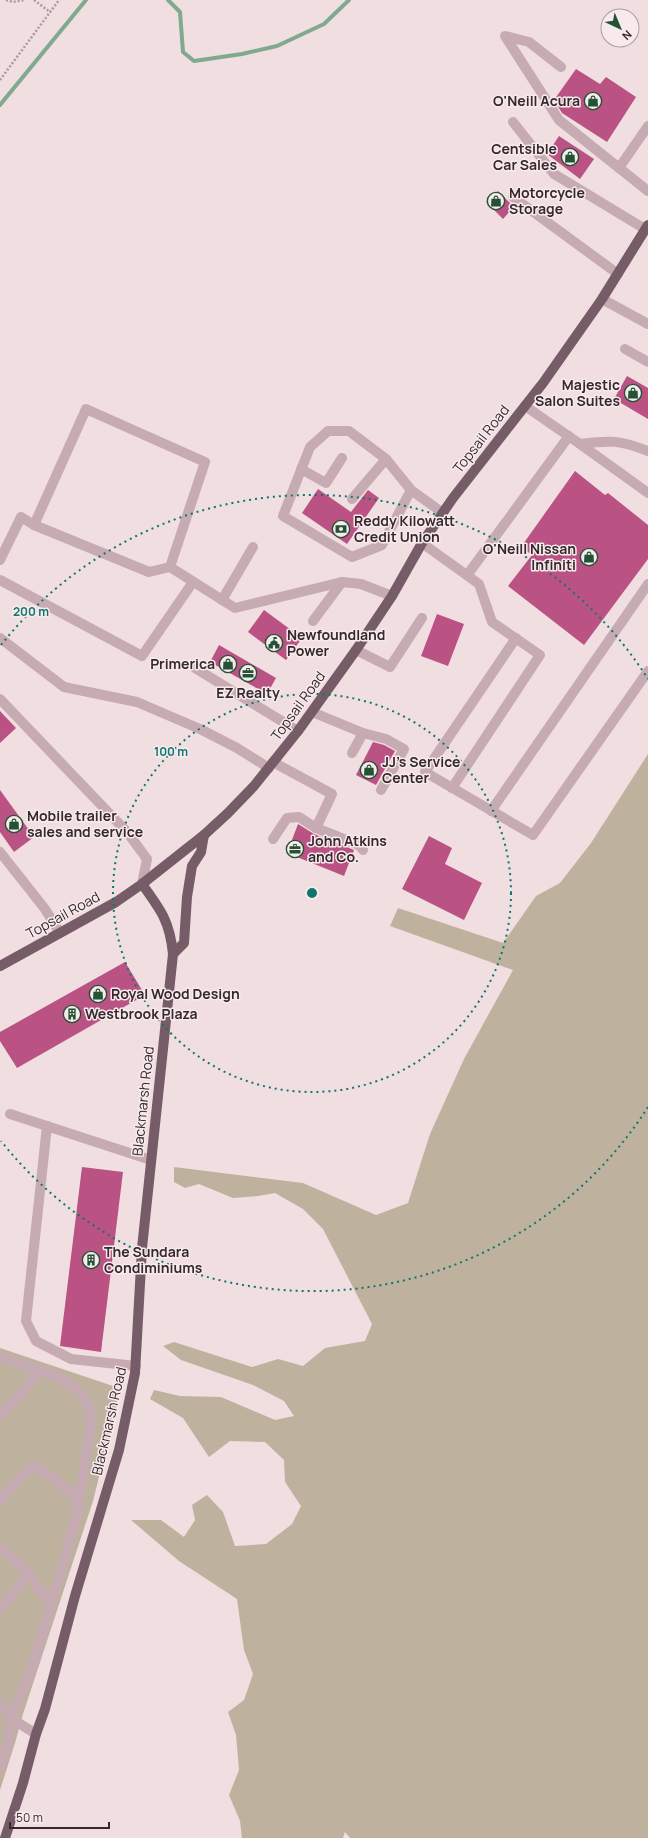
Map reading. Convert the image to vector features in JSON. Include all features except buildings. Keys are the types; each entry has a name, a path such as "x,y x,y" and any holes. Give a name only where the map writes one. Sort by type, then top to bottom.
{"main road":[{"name":"Topsail Road","path":"1,964 116,902 142,884 204,835 228,813 271,765 298,731 356,650 392,596 422,543 443,513 525,406 602,299 647,227"},
{"path":"173,954 184,943 187,897 191,871 192,866 201,852 204,835"},
{"name":"Blackmarsh Road","path":"5,1838 24,1782 75,1596 119,1450 136,1366 142,1248 173,954 172,938 167,921 160,907 142,884"}],"street":[{"path":"561,67 529,42 505,36 559,120 648,191"},
{"path":"513,122 554,174 647,227"},
{"path":"619,168 648,126"},
{"path":"513,197 618,274"},
{"path":"602,299 648,324"},
{"path":"625,349 648,362"},
{"path":"525,406 648,493"},
{"path":"34,525 86,410 205,462 170,567"},
{"path":"412,490 382,545 352,557 283,516 310,447 328,432 349,431 386,460 412,490 443,513"},
{"path":"468,574 569,436"},
{"path":"580,444 604,441 626,442 648,451"},
{"path":"301,469 326,483 342,458"},
{"path":"352,499 386,460"},
{"path":"0,560 21,517 34,525 149,572 170,567 235,608 342,582 361,584 392,596"},
{"path":"422,543 468,574 479,584 492,622 540,655 452,788"},
{"path":"222,600 253,547"},
{"path":"0,580 142,656 193,582"},
{"path":"313,620 342,582"},
{"path":"491,811 648,584"},
{"path":"356,650 390,667 422,618"},
{"path":"0,638 64,687 137,702 200,729 332,794 316,828"},
{"path":"516,638 425,772 533,835 648,671"},
{"path":"195,668 298,731"},
{"path":"0,699 127,832 147,859 142,884"},
{"path":"312,712 363,733 386,739 404,750 381,790"},
{"path":"352,753 363,733"},
{"path":"274,839 287,818 298,817 316,828 359,845 363,850"},
{"path":"0,852 46,909 60,933"},
{"path":"10,1114 151,1160"},
{"path":"47,1126 26,1321 36,1341 71,1360 136,1366"},
{"path":"0,1357 65,1380 79,1391 89,1406 91,1425 76,1521 33,1666 11,1717 9,1740 0,1768"},
{"path":"0,1416 27,1387 38,1370"},
{"path":"0,1500 26,1472 33,1467 41,1469 72,1492 78,1504"},
{"path":"0,1548 29,1573 41,1592 52,1601"},
{"path":"0,1610 29,1573"},
{"path":"0,1705 11,1717 36,1734"}],"path":[{"path":"6,0 13,2 24,0"},
{"path":"34,0 50,12"},
{"path":"0,80 59,0"}],"shaded area":[{"path":"648,754 648,1838 350,1838 345,1832 343,1838 242,1838 240,1821 229,1795 239,1770 236,1735 228,1712 244,1700 253,1674 244,1650 237,1599 179,1561 131,1520 161,1520 184,1537 195,1520 192,1505 207,1495 223,1512 235,1546 266,1544 292,1524 301,1506 285,1482 284,1460 265,1442 230,1441 209,1457 183,1418 150,1399 154,1390 180,1396 221,1397 275,1420 294,1416 284,1401 253,1385 181,1360 163,1346 174,1342 252,1367 278,1359 303,1366 325,1348 365,1341 372,1324 323,1229 303,1209 275,1193 233,1198 199,1184 185,1188 174,1182 174,1167 303,1183 376,1215 408,1203 430,1134 464,1059 513,970 390,926 398,908 503,943 536,896 560,883 591,843"},
{"path":"0,1348 116,1387 117,1404 93,1501 23,1714 0,1790"}],"waterway":[{"path":"0,105 86,0"},
{"path":"168,0 180,12 183,52 194,61 242,54 277,46 324,24 349,0"}],"place":[{"name":"O'Neill Acura","path":"593,101"},
{"name":"Centsible Car Sales","path":"570,157"},
{"name":"Motorcycle Storage","path":"496,201"},
{"name":"Majestic Salon Suites","path":"633,393"},
{"name":"Reddy Kilowatt Credit Union","path":"341,529"},
{"name":"O'Neill Nissan Infiniti","path":"589,557"},
{"name":"Newfoundland Power","path":"274,643"},
{"name":"Primerica","path":"228,664"},
{"name":"EZ Realty","path":"248,673"},
{"name":"JJ's Service Center","path":"369,770"},
{"name":"Mobile trailer sales and service","path":"14,824"},
{"name":"John Atkins and Co.","path":"295,849"},
{"name":"Royal Wood Design","path":"98,994"},
{"name":"Westbrook Plaza","path":"72,1014"},
{"name":"The Sundara Condiminiums","path":"91,1260"}]}
